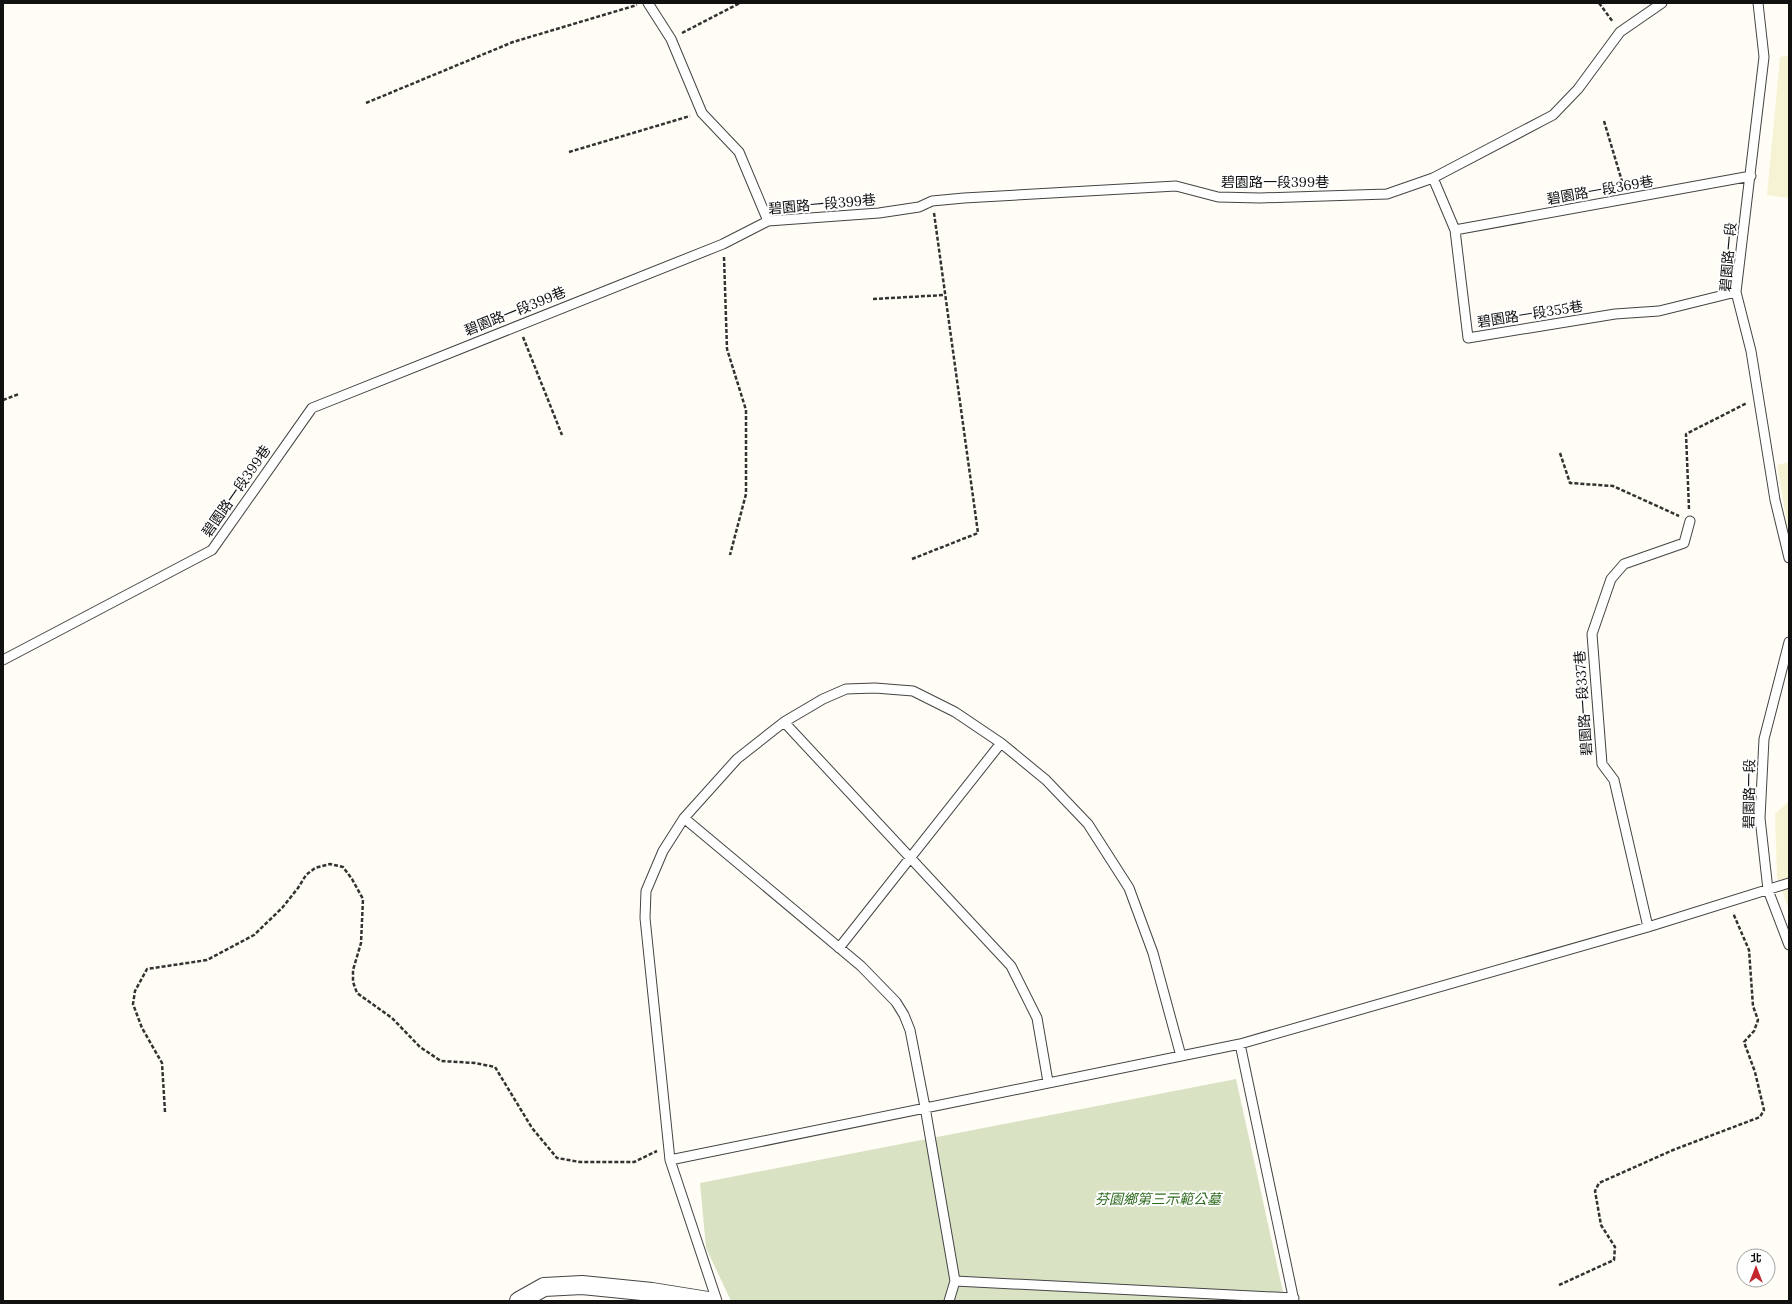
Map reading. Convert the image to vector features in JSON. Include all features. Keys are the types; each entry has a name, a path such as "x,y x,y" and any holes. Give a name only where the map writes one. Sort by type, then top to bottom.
{"street":[{"path":"519,1301 544,1287 582,1285 652,1292 708,1301"}],"lane":[{"path":"648,3 671,39 702,113 739,152 768,221"},
{"name":"碧園路一段399巷","path":"3,660 212,550 312,408 723,244 768,221 879,213 919,207 932,201 1176,186 1218,197 1260,198 1387,194 1433,178 1553,114 1578,89 1620,32 1662,3"},
{"name":"碧園路一段","path":"1758,3 1764,58 1736,292 1751,350 1775,500 1789,558"},
{"name":"碧園路一段369巷","path":"1455,230 1627,200 1751,176"},
{"name":"碧園路一段355巷","path":"1433,178 1455,230 1468,338 1615,314 1659,311 1736,292"},
{"name":"碧園路一段337巷","path":"1648,927 1614,780 1602,764 1592,634 1611,579 1624,564 1684,543 1690,521"},
{"name":"碧園路一段","path":"1789,642 1764,739 1760,818 1768,890 1789,945"},
{"path":"717,1301 670,1160 645,918 646,891 663,851 684,818 737,759 784,722 823,699 846,690 875,688 913,691 955,712 1001,743 1046,780 1088,824 1129,888 1153,954 1181,1056"},
{"path":"784,722 1011,966 1037,1018 1048,1082"},
{"path":"839,948 1001,743"},
{"path":"684,818 861,966 896,1002 904,1015 910,1030 925,1107 955,1282 949,1301"},
{"path":"670,1160 1240,1044 1648,927 1789,883"},
{"path":"955,1282 1294,1299 1240,1044"}],"path":[{"path":"671,39 740,3"},
{"path":"1599,3 1620,32"},
{"path":"366,103 513,42 638,5"},
{"path":"568,152 702,113"},
{"path":"1604,121 1627,200"},
{"path":"912,559 978,533 932,201"},
{"path":"723,244 727,349 746,410 746,494 730,555"},
{"path":"873,299 945,295"},
{"path":"518,325 562,435"},
{"path":"3,400 19,394"},
{"path":"1560,454 1570,483 1613,486 1690,521 1686,434 1758,398"},
{"path":"165,1112 162,1063 142,1028 133,1004 135,991 147,969 207,960 254,935 282,908 306,875 316,868 330,864 343,867 352,879 363,899 361,943 353,970 353,982 357,993 392,1018 420,1047 441,1061 475,1063 494,1067 532,1128 558,1158 580,1162 634,1162 652,1152 669,1148"},
{"path":"1559,1285 1614,1260 1615,1246 1601,1225 1595,1191 1599,1183 1673,1150 1760,1117 1764,1110 1755,1072 1744,1042 1754,1031 1758,1020 1753,1006 1749,950 1728,902"}],"shaded area":[{"path":"1789,55 1789,198 1767,195 1780,57"},
{"path":"1789,462 1789,534 1777,465"},
{"path":"1789,801 1789,910 1777,877 1775,814"}],"green space":[{"name":"芬園鄉第三示範公墓","path":"1236,1079 1285,1301 731,1301 706,1248 700,1183"}]}
